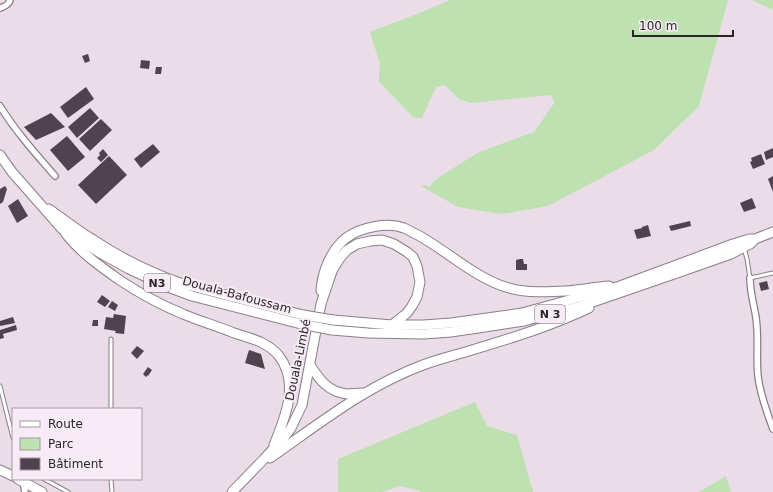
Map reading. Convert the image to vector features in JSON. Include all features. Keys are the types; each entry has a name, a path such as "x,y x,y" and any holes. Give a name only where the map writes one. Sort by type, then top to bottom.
{"highway":[{"path":"0,155 12,172 35,198"},
{"name":"Douala-Bafoussam","path":"35,198 63,230 100,253 168,288 192,296 301,324 332,330"},
{"name":"Douala-Bafoussam","path":"35,198 92,240 133,263 164,277 180,283 303,315 333,320"},
{"path":"322,304 321,289 323,280 328,263 338,246 352,234 366,228 380,225 404,228 430,242 489,280 509,288 534,292 568,291 609,286 620,290"},
{"path":"63,230 74,244 104,270 146,296 183,314 266,345 279,356 288,372 290,384 287,407 283,422 271,451"},
{"name":"N 3","path":"332,330 368,333 424,334 451,332 524,321 581,306 733,244 749,239 755,239 773,232"},
{"name":"N 3","path":"333,320 392,325 424,325 522,314 620,290 731,254 750,244 755,239"},
{"path":"322,304 332,273 340,258 347,250 357,244 382,240 394,244 407,252 413,258 417,266 420,282 417,296 407,314 392,325"},
{"path":"254,469 341,407 392,378 423,365 529,333 571,317 620,290"},
{"name":"Douala-Limbé","path":"232,492 291,428 297,417 302,405 322,304"},
{"path":"310,365 324,384 334,390 349,394 367,392"},
{"path":"0,470 12,476"},
{"path":"21,480 42,492"}],"street":[{"path":"0,8 10,0"},
{"path":"0,106 27,144 56,176"},
{"path":"750,278 750,288 756,318 758,378 762,397 773,429"},
{"path":"21,480 25,492"}],"lane":[{"path":"744,247 750,278 773,273"},
{"path":"111,339 111,408"},
{"path":"0,386 12,434"},
{"path":"46,480 68,492"},
{"path":"111,480 112,492"}],"green space":[{"path":"450,0 728,0 699,106 654,150 548,206 502,214 458,207 421,186 425,185 429,187 435,180 477,153 534,132 555,102 550,95 471,103 459,99 445,85 436,87 422,118 414,118 379,82 380,64 370,32"},
{"path":"752,0 773,0 773,10"},
{"path":"475,402 487,426 517,435 533,492 421,492 400,486 382,492 338,492 338,459"},
{"path":"726,476 731,492 699,492"}],"building":[{"path":"88,54 90,61 85,63 82,56"},
{"path":"141,60 150,61 149,69 140,68"},
{"path":"156,67 162,67 161,74 155,74"},
{"path":"86,87 94,99 68,118 60,107"},
{"path":"90,108 99,118 77,138 68,127"},
{"path":"51,113 65,127 36,140 24,127"},
{"path":"101,119 112,130 90,151 79,139"},
{"path":"67,136 85,157 68,171 50,150"},
{"path":"153,144 160,152 141,168 134,159"},
{"path":"773,148 773,157 766,160 764,152"},
{"path":"103,149 108,155 101,162 97,158"},
{"path":"761,154 765,164 753,169 750,162 752,161 751,158"},
{"path":"109,156 127,175 96,204 78,185"},
{"path":"773,176 773,192 768,179"},
{"path":"5,186 7,189 3,202 0,204 0,189"},
{"path":"752,198 756,208 744,212 740,203"},
{"path":"18,199 28,216 17,223 8,206"},
{"path":"690,221 691,226 671,231 669,226"},
{"path":"648,225 651,236 637,239 634,230"},
{"path":"523,259 524,264 527,264 527,270 516,270 516,260"},
{"path":"767,281 769,289 761,291 759,283"},
{"path":"102,295 110,301 105,307 97,302"},
{"path":"112,301 118,305 115,311 108,307"},
{"path":"114,314 126,316 124,334 115,333 116,331 104,329 106,317 113,318"},
{"path":"13,317 15,323 0,326 0,321"},
{"path":"93,320 98,320 98,326 92,326"},
{"path":"16,325 17,330 3,334 4,338 0,339 0,330"},
{"path":"137,346 144,351 137,359 131,353"},
{"path":"249,350 261,354 265,369 245,363"},
{"path":"148,367 152,370 146,377 143,374"}]}
